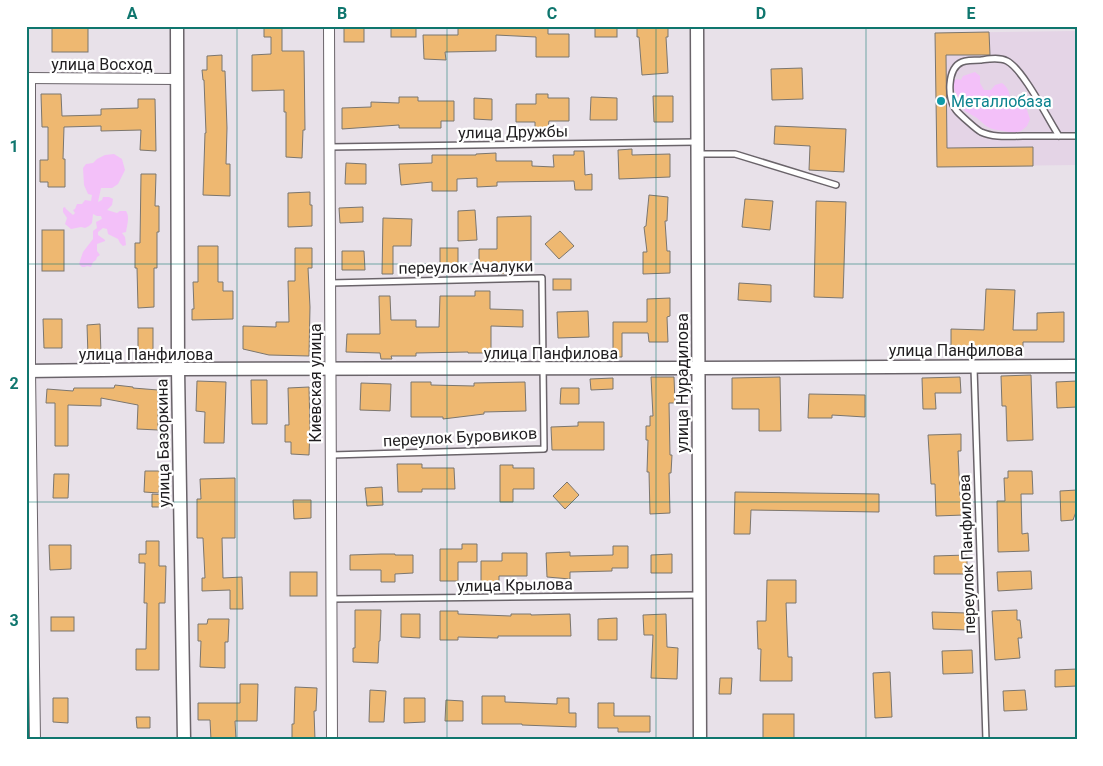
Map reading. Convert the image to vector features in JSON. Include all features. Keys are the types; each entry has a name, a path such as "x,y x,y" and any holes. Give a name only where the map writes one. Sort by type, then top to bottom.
{"street":[{"name":"улица Базоркина","path":"178,26 178,369 184,740"},
{"name":"Киевская улица","path":"329,26 332,740"},
{"name":"улица Нурадилова","path":"697,26 700,740"},
{"name":"улица Восход","path":"28,78 178,79"},
{"path":"28,78 28,371 35,740"},
{"name":"улица Панфилова","path":"28,371 1077,366"}],"lane":[{"path":"1059,136 1023,76 1006,60 967,60 960,62 955,67 950,77 950,94 954,109 980,132 1002,136 1059,136 1077,136"},
{"name":"улица Дружбы","path":"329,147 697,148 735,154 836,185"},
{"name":"переулок Ачалуки","path":"330,283 542,278 544,369"},
{"name":"переулок Панфилова","path":"974,366 986,740"},
{"name":"переулок Буровиков","path":"331,455 544,449 544,369"},
{"name":"улица Крылова","path":"331,600 699,595"}],"shaded area":[{"path":"1077,31 1077,165 937,167 935,33"},
{"path":"975,72 980,76 980,83 984,90 991,90 995,85 1002,83 1004,85 1008,90 1010,101 1019,104 1027,110 1030,119 1027,126 1021,131 1014,133 992,129 965,111 953,87 954,80 961,80 963,76"},
{"path":"114,154 122,159 125,170 118,184 112,188 101,188 98,202 103,197 109,197 113,199 112,205 107,210 117,213 126,211 128,216 126,232 122,233 125,237 126,245 123,246 118,239 108,234 107,229 103,228 98,232 98,235 105,240 97,244 97,251 100,255 91,267 82,267 79,264 83,252 93,239 93,231 97,228 96,222 102,219 101,216 93,214 92,223 89,226 71,229 65,224 67,218 63,208 65,207 73,215 75,213 73,210 77,204 82,204 85,200 91,201 92,195 88,194 84,185 83,168 86,164 93,163 105,155"}],"building":[{"path":"52,26 88,26 88,52 52,52"},
{"path":"264,26 282,26 282,51 304,51 305,130 303,130 302,158 286,157 284,90 252,91 252,55 271,54 271,37 264,37"},
{"path":"344,26 364,26 364,42 344,42"},
{"path":"391,26 416,26 416,37 391,37"},
{"path":"458,26 548,26 548,34 569,34 569,57 536,57 536,37 496,35 496,51 445,52 446,60 424,59 423,35 458,35"},
{"path":"595,26 617,26 617,37 595,37"},
{"path":"637,26 668,26 668,37 666,37 668,73 642,75"},
{"name":"Металлобаза","path":"989,32 990,55 946,55 947,148 1033,147 1033,166 937,167 935,33"},
{"path":"222,55 222,71 225,71 226,164 230,164 230,196 203,195 206,133 202,70 207,70 207,56"},
{"path":"802,68 803,99 772,100 771,69"},
{"path":"41,94 61,94 62,116 101,115 101,109 138,108 138,99 155,99 156,151 140,150 141,130 101,131 101,126 64,127 63,159 65,159 65,187 48,187 48,182 40,182 40,160 48,160 48,127 42,127"},
{"path":"536,94 548,94 548,98 569,98 569,121 549,121 548,128 535,128 535,122 516,122 516,104 536,104"},
{"path":"653,96 673,96 673,122 654,122"},
{"path":"399,97 418,97 418,101 454,101 454,121 441,121 441,128 399,128 399,125 342,129 342,108 371,107 371,102 399,103"},
{"path":"591,97 617,98 617,120 590,120"},
{"path":"474,98 492,99 492,120 474,119"},
{"path":"775,126 846,129 844,172 809,170 810,146 774,144"},
{"path":"632,149 632,155 670,154 670,177 619,179 618,150"},
{"path":"574,151 584,151 585,175 592,174 592,190 575,190 574,181 497,182 497,186 477,187 477,178 457,179 457,191 432,191 432,182 401,185 399,164 432,163 432,155 496,153 496,161 532,161 532,166 554,167 553,155 574,155"},
{"path":"346,163 366,164 366,184 345,184"},
{"path":"141,174 156,174 155,206 159,206 159,232 157,232 157,268 154,268 154,307 138,308 135,243 140,243"},
{"path":"310,192 312,226 288,227 288,193"},
{"path":"649,195 668,197 667,221 665,221 667,251 670,251 670,273 643,274 643,252 647,252 644,227 646,226"},
{"path":"745,199 773,201 770,230 742,227"},
{"path":"816,201 846,202 843,298 814,297"},
{"path":"363,207 363,222 340,223 339,208"},
{"path":"475,210 477,240 458,241 458,211"},
{"path":"531,216 531,266 508,266 508,274 498,274 497,265 479,266 479,249 497,249 497,217"},
{"path":"383,218 412,219 411,246 393,246 393,274 382,274"},
{"path":"42,230 64,230 64,271 42,271"},
{"path":"560,231 574,246 559,259 545,244"},
{"path":"198,246 218,246 218,282 223,282 223,291 233,291 233,319 192,320 192,309 194,309 193,282 198,282"},
{"path":"295,248 312,248 312,268 308,268 310,307 309,356 269,355 243,349 243,326 276,327 276,322 289,322 288,281 295,281"},
{"path":"440,248 458,248 458,270 440,270"},
{"path":"342,251 364,251 365,270 342,270"},
{"path":"553,279 571,279 571,290 553,290"},
{"path":"739,283 771,285 771,302 738,300"},
{"path":"986,289 1015,290 1013,330 1037,330 1037,313 1064,312 1064,342 1023,342 1023,352 951,351 951,329 984,330"},
{"path":"475,291 490,291 490,309 523,310 523,327 491,326 491,353 416,353 416,356 391,356 392,359 381,359 380,353 346,352 347,334 380,334 379,296 390,296 391,320 416,320 416,327 439,327 440,296 475,296"},
{"path":"670,298 670,316 667,317 668,342 649,342 648,333 622,333 622,357 613,357 613,322 647,322 647,299"},
{"path":"588,311 589,337 558,338 557,312"},
{"path":"43,319 62,319 62,348 44,348"},
{"path":"100,324 101,355 88,356 87,325"},
{"path":"138,328 153,328 153,352 138,352"},
{"path":"1031,375 1033,440 1007,441 1006,406 1002,406 1001,376"},
{"path":"651,377 674,377 675,403 669,403 670,455 672,455 671,473 669,473 670,513 650,514 646,426 650,426 650,416 653,416"},
{"path":"780,377 781,431 759,431 759,409 732,409 732,378"},
{"path":"960,377 961,393 935,393 936,409 923,409 922,378"},
{"path":"613,378 613,389 591,390 590,379"},
{"path":"251,380 267,380 267,424 252,424"},
{"path":"197,381 226,382 224,443 204,443 205,412 196,411"},
{"path":"1077,381 1077,407 1057,408 1056,382"},
{"path":"411,382 431,382 431,385 474,386 474,383 525,382 526,411 484,412 484,414 443,419 443,417 411,417"},
{"path":"361,383 391,384 390,411 360,410"},
{"path":"115,385 158,390 158,430 137,429 138,405 101,398 101,406 68,405 68,446 55,446 55,403 46,403 47,389 73,391 74,388 114,388"},
{"path":"309,387 309,455 291,454 291,442 285,442 285,425 289,425 288,388"},
{"path":"561,388 579,388 579,404 560,404"},
{"path":"809,394 865,395 865,417 832,415 832,418 808,418"},
{"path":"578,422 604,422 604,450 552,450 551,427 578,426"},
{"path":"961,434 961,451 958,451 960,496 963,496 964,515 936,516 935,484 931,484 928,435"},
{"path":"397,464 422,464 422,468 454,468 455,489 422,489 422,492 398,492"},
{"path":"500,465 513,465 513,468 534,468 534,489 513,489 513,502 500,502"},
{"path":"145,471 160,471 159,493 144,492"},
{"path":"1008,471 1032,471 1033,494 1021,494 1022,534 1028,533 1029,551 998,552 997,501 1005,501 1004,478 1008,478"},
{"path":"54,474 69,474 68,498 53,498"},
{"path":"235,478 235,538 222,538 223,578 242,577 243,609 230,609 230,590 202,591 202,578 205,578 203,538 197,538 197,499 201,499 200,479"},
{"path":"567,482 579,495 565,509 553,496"},
{"path":"382,487 383,505 367,506 365,488"},
{"path":"1077,490 1077,509 1073,520 1061,521 1060,491"},
{"path":"735,492 879,494 879,512 751,510 750,534 734,534"},
{"path":"152,494 167,495 167,507 152,507"},
{"path":"293,500 311,500 311,518 294,519"},
{"path":"146,541 159,541 159,566 166,566 165,603 159,603 159,670 136,670 136,649 146,649 147,603 144,603 145,563 139,563 139,554 146,554"},
{"path":"462,544 477,544 477,562 458,562 458,581 440,581 440,549 462,549"},
{"path":"49,545 71,545 71,569 50,570"},
{"path":"613,546 628,546 628,568 612,568 612,571 570,572 570,579 547,577 546,553 570,552 570,556 613,555"},
{"path":"502,553 527,553 527,576 499,576 499,584 481,584 481,561 502,561"},
{"path":"672,554 672,573 651,573 651,555"},
{"path":"350,555 413,555 413,573 395,574 395,582 381,582 381,570 350,570"},
{"path":"967,555 967,574 934,574 934,556"},
{"path":"1031,571 1032,589 998,591 997,572"},
{"path":"290,572 317,572 317,596 290,596"},
{"path":"767,580 796,580 796,603 786,603 788,657 792,657 792,681 760,681 761,649 758,649 757,621 766,621"},
{"path":"355,610 381,610 378,663 353,662"},
{"path":"1017,610 1017,620 1020,620 1022,638 1018,638 1020,658 995,660 992,611"},
{"path":"440,611 458,611 458,614 511,616 511,614 570,614 571,636 458,637 458,640 440,640"},
{"path":"932,612 967,613 967,630 933,629"},
{"path":"401,614 420,614 420,638 401,637"},
{"path":"666,614 667,647 678,648 677,679 651,678 653,635 644,635 643,615"},
{"path":"51,617 74,617 74,631 51,631"},
{"path":"617,618 617,640 598,640 598,619"},
{"path":"208,619 229,619 228,642 225,642 225,668 200,667 201,641 198,641 198,624 207,624"},
{"path":"972,650 973,673 943,674 942,651"},
{"path":"1077,669 1077,686 1055,687 1055,670"},
{"path":"890,672 892,717 875,718 873,673"},
{"path":"720,678 732,678 731,694 719,694"},
{"path":"240,684 258,684 257,721 235,721 236,740 211,740 210,720 198,720 198,703 240,703"},
{"path":"295,687 317,688 316,711 314,711 315,740 292,740"},
{"path":"370,690 386,691 384,722 369,722"},
{"path":"1025,690 1027,710 1004,711 1003,691"},
{"path":"482,696 505,696 505,702 557,704 557,698 569,698 569,713 576,713 576,727 482,724"},
{"path":"53,698 68,698 68,723 53,722"},
{"path":"404,698 425,698 425,722 404,723"},
{"path":"446,700 463,701 463,721 445,721"},
{"path":"598,703 614,703 614,716 650,716 650,732 618,732 618,728 598,728"},
{"path":"763,714 794,714 794,740 763,740"},
{"path":"136,717 150,717 150,728 137,728"}],"place":[{"name":"Металлобаза","path":"941,101"}]}
